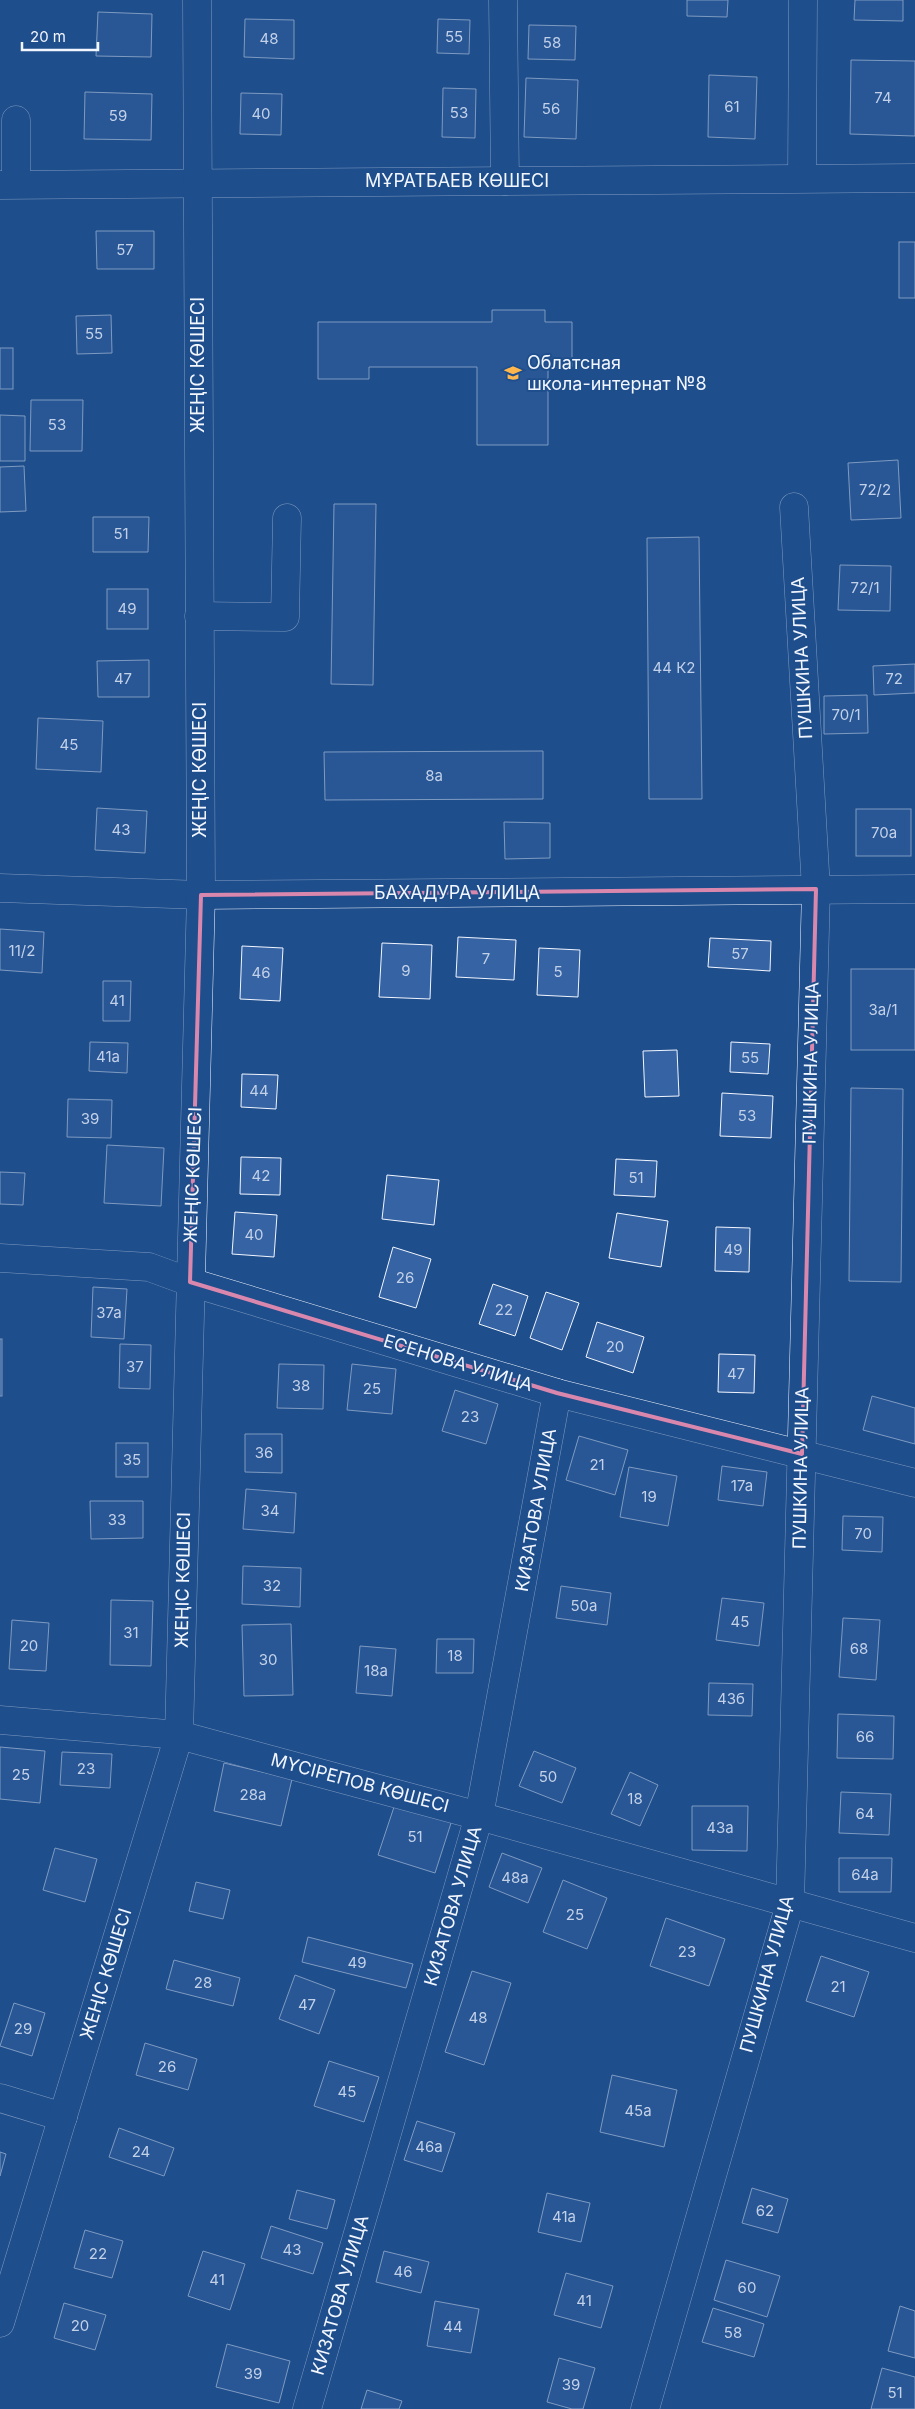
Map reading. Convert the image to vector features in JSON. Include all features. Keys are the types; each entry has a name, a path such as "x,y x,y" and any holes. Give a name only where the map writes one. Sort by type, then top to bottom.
{"street":[{"name":"ЖЕҢІС КӨШЕСІ","path":"0,2323 179,1735 201,895 197,0"},
{"path":"503,0 505,181"},
{"path":"802,178 803,0"},
{"path":"8,184 16,120"},
{"name":"МҰРАТБАЕВ КӨШЕСІ","path":"8,184 915,178"},
{"name":"ПУШКИНА УЛИЦА","path":"645,2409 790,1904 816,890 794,507"},
{"path":"199,616 286,617 287,518"},
{"name":"БАХАДУРА УЛИЦА","path":"0,888 201,895 915,889"},
{"name":"ЕСЕНОВА УЛИЦА","path":"0,1258 149,1267 190,1282 557,1394 915,1483"},
{"name":"КИЗАТОВА УЛИЦА","path":"307,2409 479,1816 557,1394"},
{"name":"МҮСІРЕПОВ КӨШЕСІ","path":"0,1720 179,1735 479,1816 915,1938"},
{"path":"0,2098 63,2117"}],"highlighted area":[{"path":"816,889 802,1454 557,1393 190,1282 201,895"}],"building":[{"path":"687,0 728,0 727,17 687,16"},
{"path":"855,0 903,0 903,21 854,20"},
{"path":"98,12 152,14 151,57 96,56"},
{"path":"245,19 294,20 294,59 244,57"},
{"path":"438,19 470,20 469,54 437,53"},
{"path":"529,25 576,26 575,60 528,59"},
{"path":"851,60 915,61 915,136 850,134"},
{"path":"709,75 757,77 755,139 708,137"},
{"path":"526,78 578,80 576,139 524,137"},
{"path":"443,88 476,89 475,138 442,137"},
{"path":"85,92 152,94 151,140 84,139"},
{"path":"241,93 282,94 281,135 240,134"},
{"path":"96,231 154,231 154,269 97,269"},
{"path":"899,242 915,242 915,298 899,298"},
{"name":"Облатсная школа-интернат №8","path":"492,310 545,310 545,322 572,322 572,367 548,367 548,445 477,445 477,367 369,367 369,379 318,379 318,322 492,322"},
{"path":"111,315 112,353 77,354 76,316"},
{"path":"0,348 13,348 13,389 0,389"},
{"path":"31,400 83,400 82,451 30,451"},
{"path":"0,415 25,416 25,461 0,461"},
{"path":"898,460 901,518 851,520 848,463"},
{"path":"24,466 26,511 0,512 0,467"},
{"path":"334,504 376,504 373,685 331,684"},
{"path":"93,517 149,517 148,552 93,552"},
{"path":"699,537 702,799 649,799 647,538"},
{"path":"840,565 891,566 890,611 838,610"},
{"path":"107,589 148,589 148,629 107,629"},
{"path":"149,660 149,697 98,697 97,661"},
{"path":"915,664 915,693 874,695 873,666"},
{"path":"867,695 868,733 824,734 824,696"},
{"path":"38,718 103,721 101,772 36,769"},
{"path":"543,751 543,799 325,800 324,752"},
{"path":"97,808 147,811 145,853 95,850"},
{"path":"856,809 911,809 911,856 856,856"},
{"path":"504,822 550,823 550,858 505,859"},
{"path":"0,929 44,932 42,973 0,970"},
{"path":"458,937 516,940 514,980 456,977"},
{"path":"710,938 771,941 770,971 708,967"},
{"path":"382,943 432,945 430,999 379,997"},
{"path":"242,946 283,948 280,1001 240,999"},
{"path":"539,948 580,950 578,997 537,995"},
{"path":"851,969 915,969 915,1050 851,1050"},
{"path":"103,981 131,981 130,1021 103,1021"},
{"path":"90,1042 128,1043 127,1073 89,1071"},
{"path":"731,1042 770,1044 768,1074 730,1072"},
{"path":"677,1050 679,1096 645,1097 643,1051"},
{"path":"242,1074 278,1075 276,1109 241,1107"},
{"path":"851,1088 903,1089 901,1282 849,1281"},
{"path":"722,1093 773,1096 771,1138 720,1136"},
{"path":"68,1099 112,1100 111,1138 67,1137"},
{"path":"107,1145 164,1148 161,1206 104,1203"},
{"path":"241,1157 281,1158 280,1195 240,1194"},
{"path":"616,1159 657,1161 655,1197 614,1195"},
{"path":"0,1172 25,1173 23,1205 0,1204"},
{"path":"387,1175 439,1180 434,1225 382,1219"},
{"path":"235,1212 277,1215 274,1257 232,1254"},
{"path":"617,1213 668,1221 661,1267 609,1258"},
{"path":"716,1227 750,1228 749,1272 715,1271"},
{"path":"393,1247 431,1259 416,1308 379,1297"},
{"path":"493,1284 528,1296 515,1336 479,1324"},
{"path":"93,1287 127,1289 124,1339 91,1337"},
{"path":"546,1292 579,1303 562,1350 530,1338"},
{"path":"597,1322 644,1337 633,1373 586,1357"},
{"path":"0,1339 2,1339 2,1396 0,1396"},
{"path":"120,1344 151,1345 150,1389 119,1388"},
{"path":"719,1354 755,1355 754,1393 718,1392"},
{"path":"279,1364 324,1365 323,1409 277,1408"},
{"path":"352,1364 396,1369 392,1414 347,1410"},
{"path":"455,1390 498,1404 486,1444 442,1431"},
{"path":"872,1396 915,1408 915,1444 863,1430"},
{"path":"245,1434 282,1434 282,1473 245,1472"},
{"path":"579,1436 628,1450 615,1495 566,1480"},
{"path":"116,1443 148,1443 148,1477 116,1477"},
{"path":"722,1466 767,1472 763,1506 718,1500"},
{"path":"629,1467 677,1476 668,1526 620,1517"},
{"path":"246,1489 296,1493 294,1533 243,1529"},
{"path":"90,1501 143,1501 143,1538 91,1539"},
{"path":"843,1516 883,1517 882,1552 842,1550"},
{"path":"243,1566 301,1568 300,1607 242,1604"},
{"path":"561,1586 611,1593 607,1625 556,1618"},
{"path":"722,1598 764,1603 759,1646 716,1640"},
{"path":"111,1600 153,1601 151,1666 110,1665"},
{"path":"843,1618 880,1620 876,1680 839,1677"},
{"path":"12,1620 49,1623 46,1671 9,1669"},
{"path":"291,1624 293,1695 244,1696 242,1625"},
{"path":"437,1639 474,1639 473,1673 436,1673"},
{"path":"360,1646 396,1649 392,1696 356,1693"},
{"path":"709,1683 753,1684 752,1716 708,1715"},
{"path":"838,1714 894,1716 893,1759 837,1758"},
{"path":"0,1747 45,1751 40,1803 0,1799"},
{"path":"534,1751 576,1768 562,1803 519,1786"},
{"path":"62,1752 112,1754 110,1788 60,1785"},
{"path":"224,1763 292,1779 281,1826 214,1811"},
{"path":"630,1772 658,1785 640,1826 611,1814"},
{"path":"841,1792 891,1794 889,1835 839,1833"},
{"path":"396,1801 452,1820 435,1873 378,1855"},
{"path":"692,1806 748,1806 747,1851 692,1850"},
{"path":"55,1848 97,1859 85,1902 43,1890"},
{"path":"502,1853 542,1868 528,1903 489,1887"},
{"path":"839,1858 892,1858 891,1892 839,1892"},
{"path":"563,1880 607,1898 587,1949 543,1932"},
{"path":"196,1882 230,1890 223,1919 189,1911"},
{"path":"666,1918 725,1939 709,1986 650,1966"},
{"path":"308,1937 413,1964 406,1988 302,1962"},
{"path":"821,1956 869,1972 854,2017 806,2001"},
{"path":"174,1960 240,1978 233,2006 166,1989"},
{"path":"472,1971 511,1983 484,2065 445,2052"},
{"path":"295,1975 335,1990 319,2034 279,2019"},
{"path":"14,2003 45,2013 32,2056 0,2046"},
{"path":"145,2043 197,2059 188,2090 136,2075"},
{"path":"329,2061 379,2077 364,2122 314,2106"},
{"path":"612,2075 677,2090 664,2147 600,2132"},
{"path":"417,2121 455,2133 442,2172 404,2160"},
{"path":"119,2128 174,2148 164,2176 109,2157"},
{"path":"0,2152 6,2154 0,2176"},
{"path":"752,2188 788,2199 778,2233 742,2223"},
{"path":"297,2190 335,2200 327,2229 289,2219"},
{"path":"547,2193 590,2203 581,2242 538,2232"},
{"path":"271,2226 323,2243 313,2274 261,2258"},
{"path":"85,2230 123,2241 112,2278 74,2268"},
{"path":"203,2251 245,2264 230,2310 188,2296"},
{"path":"384,2251 429,2262 421,2293 376,2282"},
{"path":"726,2260 780,2276 767,2317 714,2300"},
{"path":"566,2273 613,2286 601,2328 554,2315"},
{"path":"435,2301 479,2309 471,2353 427,2346"},
{"path":"64,2303 106,2315 95,2350 54,2338"},
{"path":"900,2306 915,2311 915,2358 888,2351"},
{"path":"713,2308 764,2324 754,2357 702,2342"},
{"path":"227,2344 290,2361 279,2403 216,2387"},
{"path":"559,2358 595,2368 583,2409 572,2409 547,2402"},
{"path":"882,2368 915,2377 915,2409 871,2409"},
{"path":"367,2390 402,2401 399,2409 361,2409"}],"place":[{"name":"Облатсная школа-интернат №8","path":"513,373"}]}
